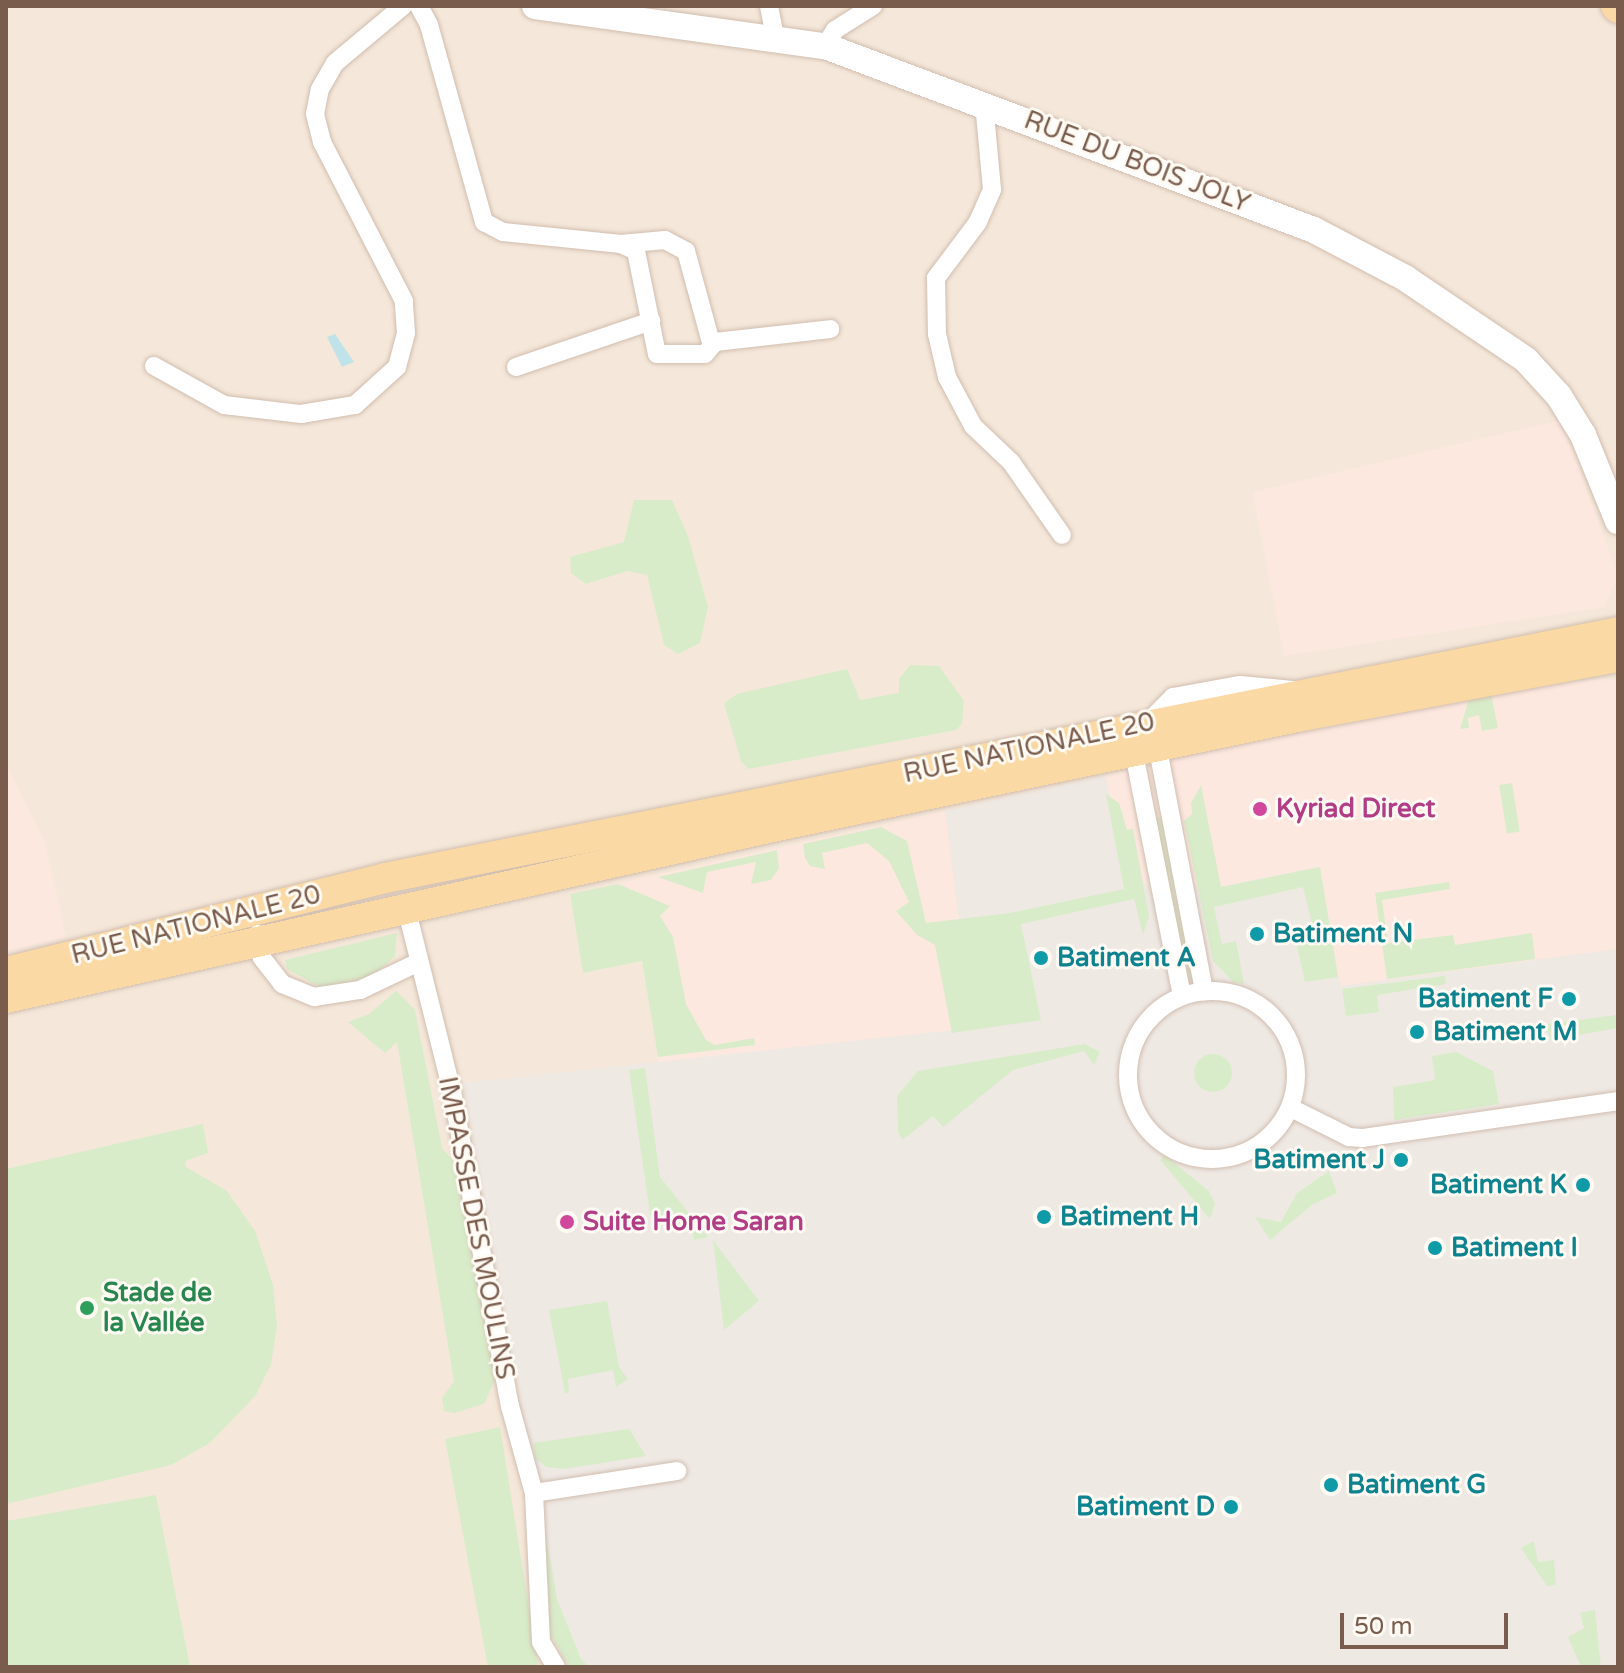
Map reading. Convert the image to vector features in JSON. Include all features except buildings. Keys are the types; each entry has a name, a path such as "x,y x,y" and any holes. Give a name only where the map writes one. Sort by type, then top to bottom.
{"main road":[{"name":"RUE NATIONALE 20","path":"6,998 1147,742 1303,692 1618,632"},
{"name":"RUE NATIONALE 20","path":"6,972 265,905 385,878 1618,657"}],"street":[{"path":"154,366 224,405 301,414 355,405 397,367 406,333 404,301 322,142 315,114 320,89 335,63 403,6"},
{"path":"419,6 429,25 484,222 503,232 621,244 665,240 686,251 712,346"},
{"name":"RUE DU BOIS JOLY","path":"535,6 825,46 984,103 1314,230 1492,333 1559,396 1583,435 1618,521"},
{"path":"769,6 775,38"},
{"path":"825,46 835,30 873,6"},
{"path":"984,103 992,190 978,222 936,278 937,334 947,377 973,426 1011,462 1062,535"},
{"path":"621,244 636,251 657,354 705,354 712,346 830,329"},
{"path":"516,367 651,321"},
{"path":"1147,742 1204,991"},
{"path":"1147,742 1182,996"},
{"path":"265,905 256,941 262,958 282,984 314,997 360,990 419,962"},
{"name":"IMPASSE DES MOULINS","path":"406,907 452,1091 510,1406 534,1493 541,1642 556,1667"},
{"path":"1204,991 1233,993 1259,1005 1281,1025 1295,1065 1291,1108 1275,1133 1253,1150 1225,1159 1200,1160 1156,1139 1130,1096 1127,1060 1147,1021 1182,996 1204,991"},
{"path":"1291,1108 1349,1137 1362,1138 1618,1101"},
{"path":"534,1493 677,1471"}],"shaded area":[{"path":"6,6 1618,6 1618,1667 6,1667"},
{"path":"1561,420 1618,576 1604,607 1284,656 1253,492"},
{"path":"1604,679 1618,681 1618,949 1340,986 1320,868 1220,887 1131,883 1105,776 1260,739 1521,687"},
{"path":"6,764 45,843 66,937 6,951"},
{"path":"1105,776 1131,883 1220,887 1320,867 1340,986 1618,949 1618,1667 589,1667 581,1659 557,1599 463,1083 973,1028 945,811"},
{"path":"945,811 973,1028 659,1062 642,961 583,973 570,894"}],"green space":[{"path":"634,500 672,500 688,536 708,607 700,643 678,654 664,645 647,575 627,571 586,584 571,573 570,557 624,542"},
{"path":"910,665 939,666 964,701 962,724 956,730 748,769 741,761 724,703 737,694 847,669 860,700 899,693 899,679"},
{"path":"1491,694 1498,728 1482,731 1479,715 1468,718 1469,728 1460,729 1469,699"},
{"path":"1512,783 1520,831 1507,833 1499,785"},
{"path":"1201,785 1221,887 1320,867 1338,977 1305,982 1293,928 1312,924 1303,887 1214,907 1222,944 1236,941 1244,984 1233,982 1213,961 1184,821 1192,814 1191,803"},
{"path":"1106,794 1119,803 1127,830 1133,829 1149,916 1143,935 1134,899 1021,924 1041,1020 952,1033 935,945 917,935 896,911 909,902 889,861 867,843 822,853 825,869 810,866 805,858 803,844 881,827 907,841 926,923 1010,913 1124,889"},
{"path":"1162,817 1194,981 1189,982 1153,818"},
{"path":"777,850 779,868 771,880 751,884 756,862 707,872 703,893 658,877"},
{"path":"1449,882 1450,889 1382,900 1388,943 1453,935 1455,945 1532,933 1535,959 1387,979 1375,893"},
{"path":"618,884 670,906 660,916 673,937 686,1004 706,1040 715,1045 754,1038 755,1045 658,1057 642,961 583,973 570,894"},
{"path":"397,933 395,956 372,977 320,987 287,969 285,960"},
{"path":"1445,976 1446,984 1377,995 1379,1012 1346,1016 1342,989"},
{"path":"396,991 415,1010 442,1148 461,1170 495,1380 484,1404 454,1413 444,1411 442,1398 454,1381 397,1042 385,1053 348,1022 369,1014"},
{"path":"1616,1015 1618,1028 1550,1040 1547,1024"},
{"path":"1085,1044 1100,1052 1094,1065 1084,1051 1013,1070 943,1127 933,1116 902,1140 898,1132 897,1096 918,1071"},
{"path":"1456,1052 1493,1071 1499,1104 1394,1120 1393,1087 1435,1080 1432,1056"},
{"path":"1213,1054 1226,1060 1232,1073 1226,1086 1213,1092 1200,1086 1194,1073 1200,1060"},
{"path":"645,1068 660,1177 708,1237 694,1240 691,1222 652,1227 629,1070"},
{"path":"203,1124 208,1153 185,1161 186,1167 227,1191 255,1231 273,1285 277,1327 271,1364 256,1395 210,1443 171,1465 6,1504 6,1169"},
{"path":"1164,1155 1209,1191 1215,1204 1210,1219 1160,1160"},
{"path":"1329,1171 1337,1193 1312,1205 1270,1240 1255,1217 1281,1222 1297,1193"},
{"path":"713,1240 759,1301 724,1330"},
{"path":"607,1301 619,1367 628,1379 616,1387 613,1370 568,1379 569,1393 565,1393 549,1310"},
{"path":"500,1427 539,1667 488,1667 445,1439"},
{"path":"629,1429 646,1456 564,1469 546,1467 535,1458 533,1443"},
{"path":"156,1495 190,1667 6,1667 6,1521"},
{"path":"542,1511 557,1599 581,1659 589,1667 569,1667 550,1634"},
{"path":"1534,1541 1538,1562 1554,1560 1556,1585 1547,1586 1521,1548"},
{"path":"1595,1610 1601,1667 1581,1667 1568,1637 1584,1628 1580,1613"}],"water":[{"path":"335,334 354,362 342,367 327,337"}],"place":[{"name":"Kyriad Direct","path":"1260,809"},
{"name":"Batiment N","path":"1257,934"},
{"name":"Batiment A","path":"1041,958"},
{"name":"Batiment F","path":"1569,999"},
{"name":"Batiment M","path":"1417,1032"},
{"name":"Batiment J","path":"1401,1160"},
{"name":"Batiment K","path":"1583,1185"},
{"name":"Batiment H","path":"1044,1217"},
{"name":"Suite Home Saran","path":"567,1222"},
{"name":"Batiment I","path":"1435,1248"},
{"name":"Stade de la Vallée","path":"87,1308"},
{"name":"Batiment G","path":"1331,1485"},
{"name":"Batiment D","path":"1231,1507"}]}
